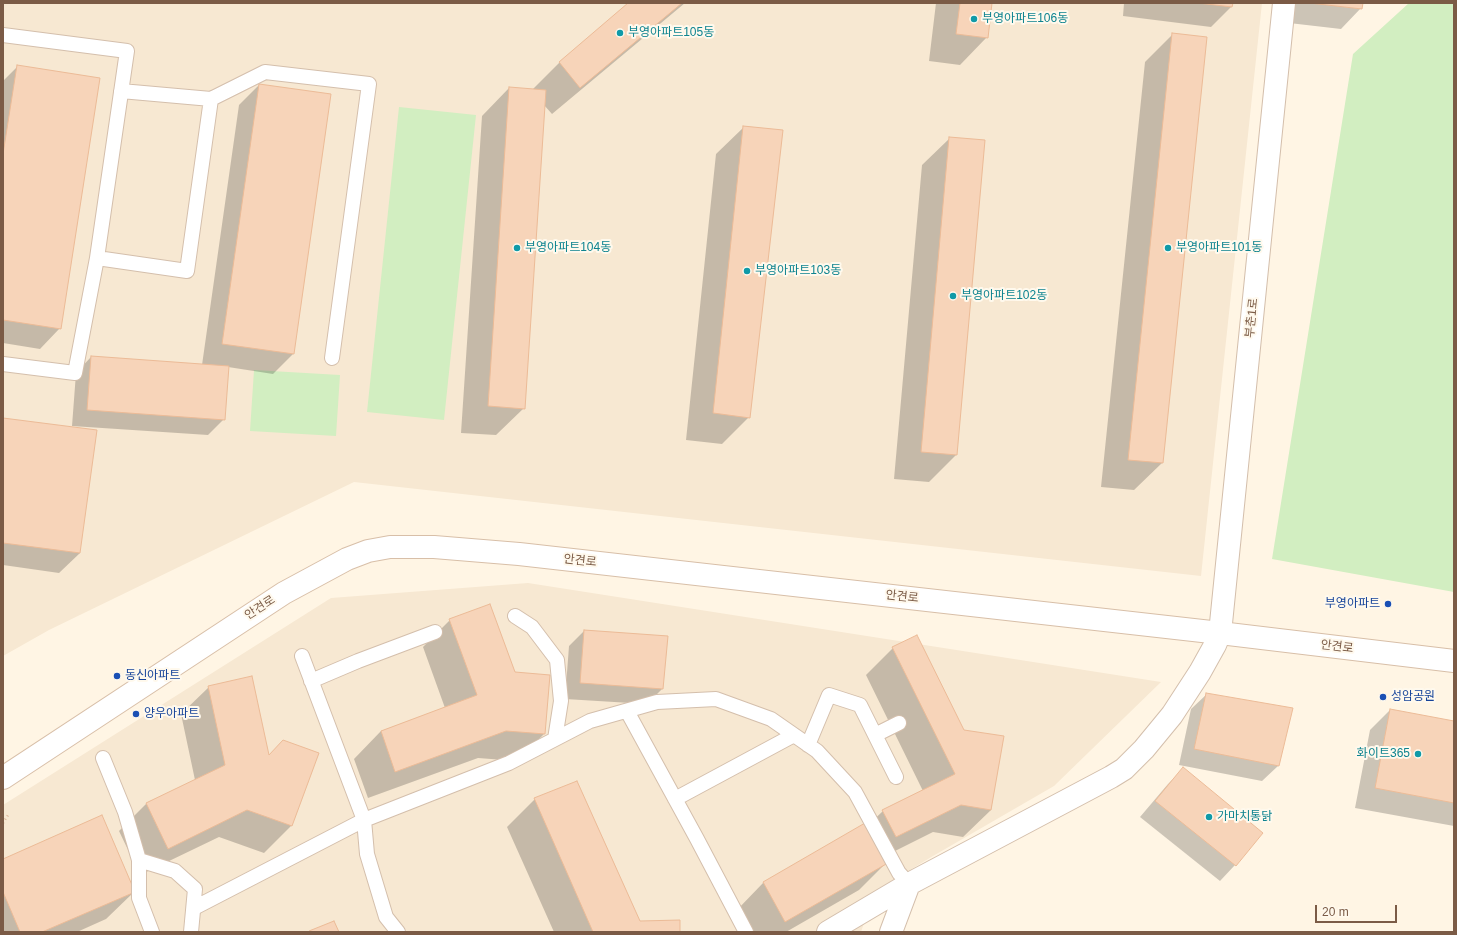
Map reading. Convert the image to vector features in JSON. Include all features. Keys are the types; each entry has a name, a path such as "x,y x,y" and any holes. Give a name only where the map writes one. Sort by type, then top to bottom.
{"main road":[{"name":"부춘1로","path":"1220,633 1284,3"},
{"name":"안견로","path":"3,778 284,592 346,558 368,551 390,547 434,547 519,554 1454,660"},
{"path":"828,932 909,884 1124,769 1144,749 1172,715 1200,672 1220,633"},
{"path":"891,932 909,884"}],"lane":[{"path":"3,35 127,51 97,258 75,373 3,364"},
{"path":"121,91 211,99 264,72 369,84 332,358"},
{"path":"97,258 187,271 211,99"},
{"path":"515,616 532,627 557,660 561,701 555,739"},
{"path":"311,681 358,661 435,632"},
{"path":"302,656 364,820 367,854 386,917 398,932"},
{"path":"808,745 829,695 860,705 896,777"},
{"path":"194,908 364,820 509,763 590,721 657,702 716,699 771,719 817,751 855,792 899,873 909,884"},
{"path":"627,711 746,932"},
{"path":"874,735 899,723"},
{"path":"675,799 794,735"},
{"path":"103,758 125,812 139,860 139,898 152,932"},
{"path":"139,860 175,871 194,889 194,908 191,932"}],"path":[{"path":"3,823 8,816"}],"shaded area":[{"path":"3,3 1262,3 1201,576 354,482 49,630 3,656"},
{"path":"528,583 1161,682 1054,786 875,891 861,932 3,932 3,805 331,598"}],"green space":[{"path":"1409,3 1454,3 1454,592 1272,559 1353,54"},
{"path":"399,107 476,115 444,420 367,412"},
{"path":"254,370 340,375 336,436 250,431"}],"building":[{"name":"부영아파트105동","path":"628,3 682,3 580,88 559,62"},
{"name":"부영아파트106동","path":"960,3 992,3 988,38 956,34"},
{"path":"1198,3 1233,3 1232,7"},
{"path":"1309,3 1363,3 1362,9"},
{"name":"부영아파트101동","path":"1172,33 1207,37 1163,463 1128,460"},
{"path":"17,65 100,78 61,329 3,320 3,154"},
{"path":"259,84 331,94 294,354 222,344"},
{"name":"부영아파트104동","path":"509,87 546,90 525,409 488,406"},
{"name":"부영아파트103동","path":"743,126 783,130 750,418 713,413"},
{"name":"부영아파트102동","path":"949,137 985,140 957,455 921,452"},
{"path":"91,356 229,366 225,420 87,410"},
{"path":"3,418 97,430 80,553 3,543"},
{"path":"490,604 515,672 550,675 545,734 506,731 395,772 381,731 477,695 449,619"},
{"path":"584,630 668,636 663,689 580,683"},
{"path":"917,635 964,730 1004,736 991,810 961,805 896,837 882,810 955,774 892,647"},
{"path":"252,676 269,755 283,740 319,753 292,826 247,810 168,849 146,803 225,765 208,686"},
{"path":"1206,693 1293,708 1279,766 1194,749"},
{"name":"화이트365","path":"1390,709 1454,721 1454,803 1375,788"},
{"name":"가마치통닭","path":"1183,767 1263,833 1236,866 1155,801"},
{"path":"577,781 640,921 680,920 680,932 593,932 534,798"},
{"path":"102,815 135,892 42,932 20,932 3,892 3,859"},
{"path":"865,823 888,863 785,922 763,882"},
{"path":"334,921 339,932 309,931"}],"place":[{"name":"부영아파트106동","path":"974,19"},
{"name":"부영아파트105동","path":"620,33"},
{"name":"부영아파트104동","path":"517,248"},
{"name":"부영아파트101동","path":"1168,248"},
{"name":"부영아파트103동","path":"747,271"},
{"name":"부영아파트102동","path":"953,296"},
{"name":"부영아파트","path":"1388,604"},
{"name":"동신아파트","path":"117,676"},
{"name":"성암공원","path":"1383,697"},
{"name":"양우아파트","path":"136,714"},
{"name":"화이트365","path":"1418,754"},
{"name":"가마치통닭","path":"1209,817"}]}
